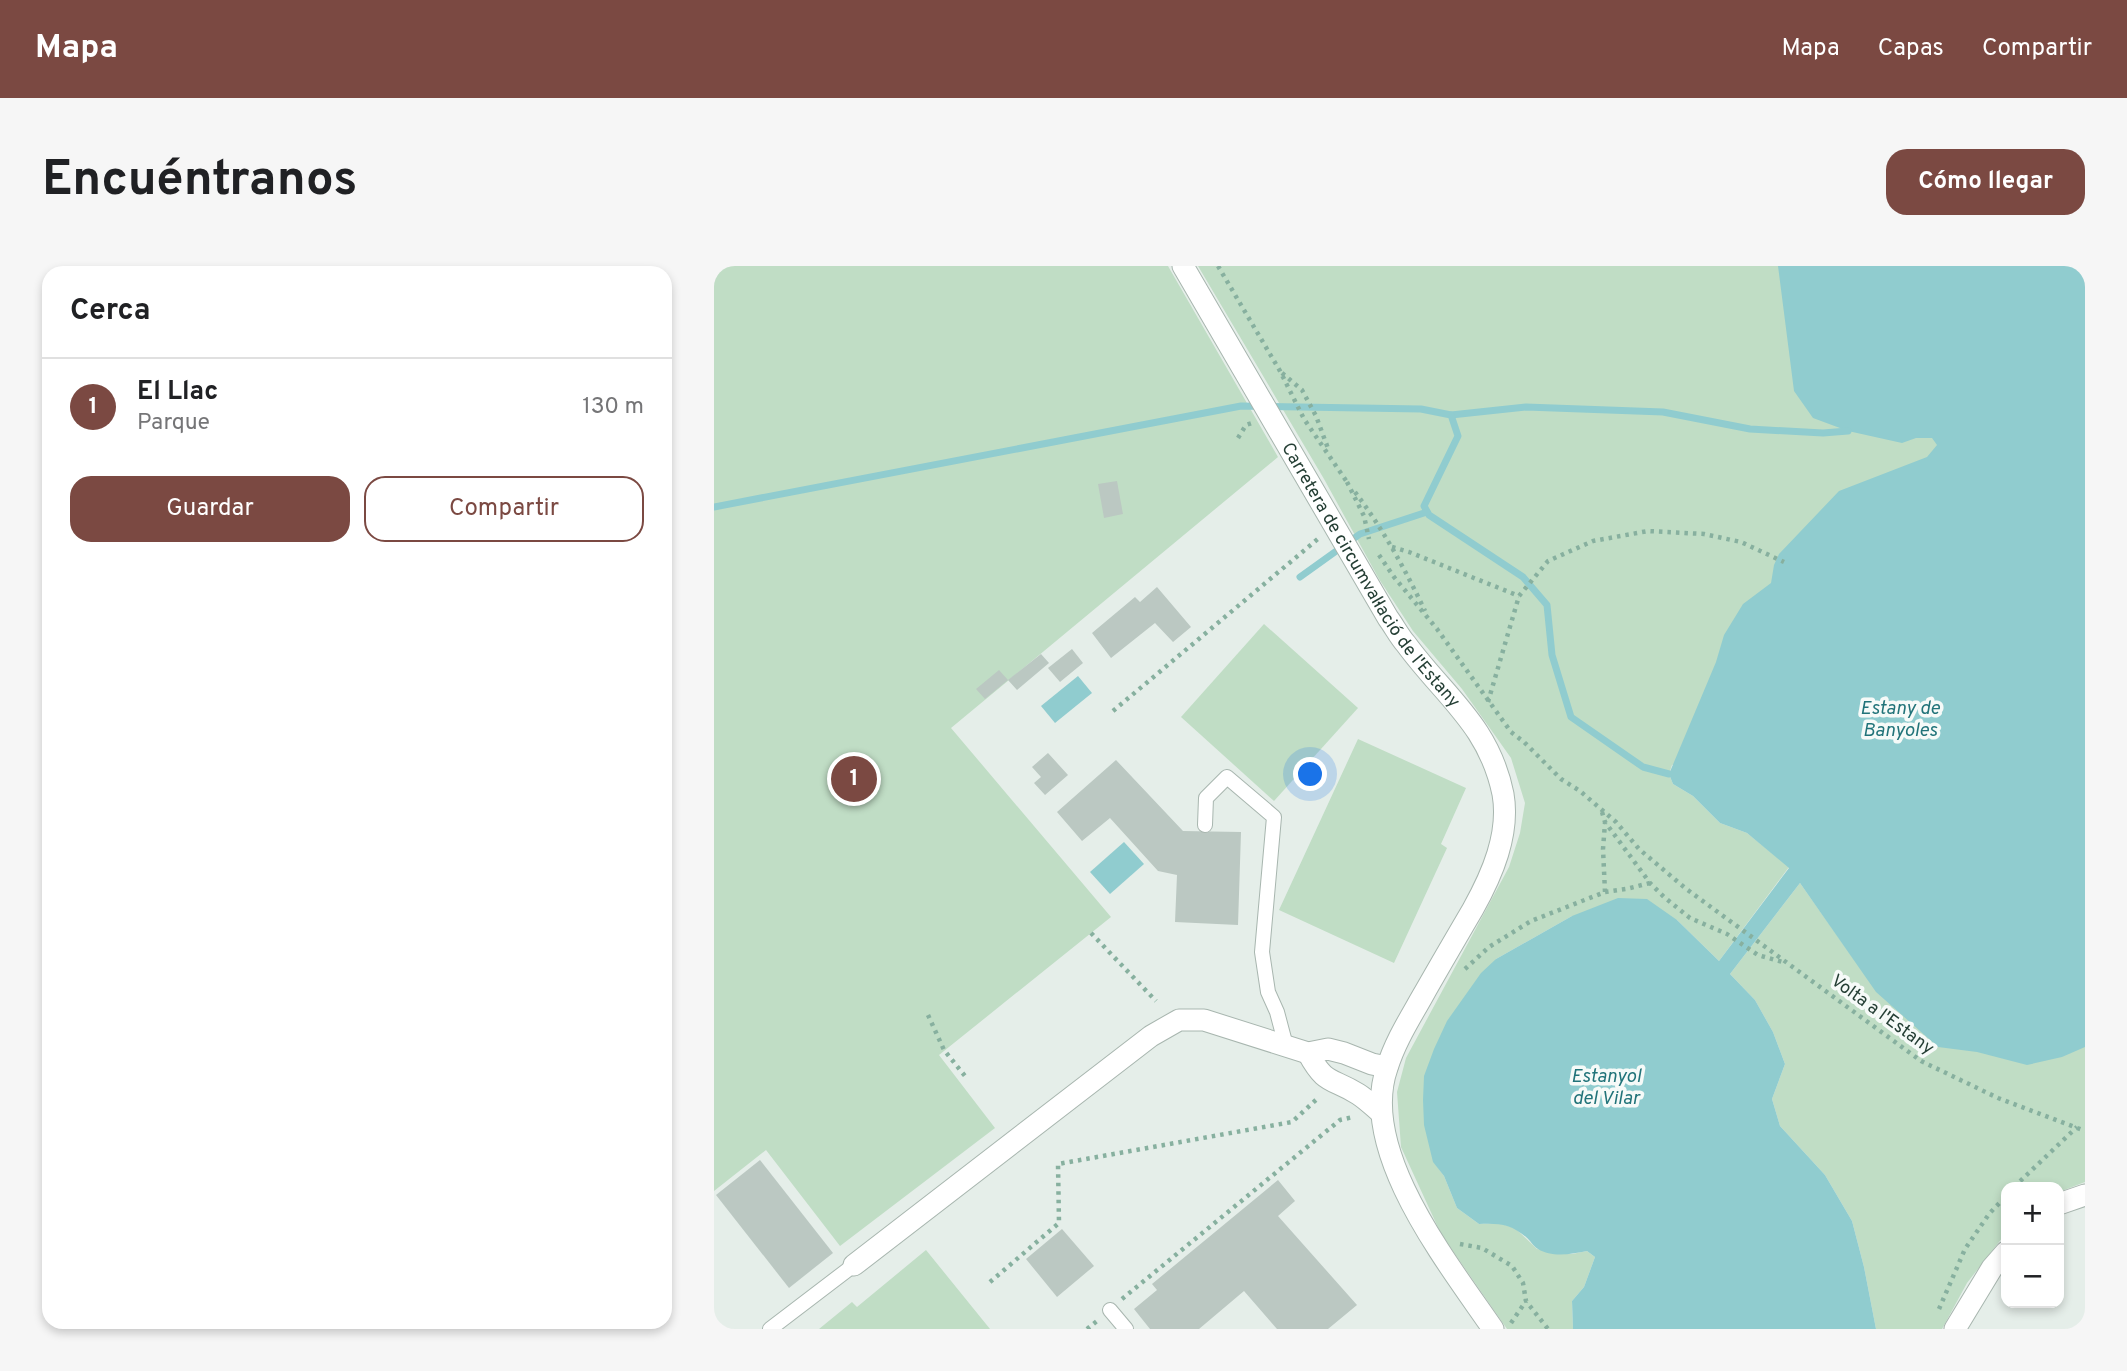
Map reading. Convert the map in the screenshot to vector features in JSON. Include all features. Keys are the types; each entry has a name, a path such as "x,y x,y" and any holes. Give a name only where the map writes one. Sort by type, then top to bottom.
{"street":[{"name":"Carretera de circumval·lació de l'Estany","path":"1183,266 1406,645 1482,736 1503,794 1506,815 1500,847 1481,894 1398,1039 1387,1067 1380,1112 1388,1148 1410,1199 1441,1254 1493,1329"},
{"path":"854,1265 1151,1036 1179,1020 1205,1020 1308,1053 1328,1049 1387,1067"},
{"path":"1308,1053 1317,1070 1328,1081 1358,1094 1380,1112"},
{"path":"2064,1203 2085,1195"},
{"path":"1955,1329 2001,1258"}],"lane":[{"path":"1205,825 1206,798 1227,777 1274,817 1262,952 1268,992 1277,1012 1286,1046"},
{"path":"771,1329 854,1265"},
{"path":"1110,1310 1126,1329"}],"path":[{"name":"Volta a l'Estany","path":"1218,266 1280,371 1304,419 1388,540 1428,618"},
{"name":"Volta a l'Estany","path":"1280,371 1302,390 1316,416 1331,458"},
{"name":"Volta a l'Estany","path":"1347,482 1364,516 1370,543"},
{"path":"1113,711 1312,543 1336,527"},
{"path":"1488,702 1519,596 1548,561 1593,541 1648,531 1704,534 1741,542 1784,562"},
{"path":"1391,547 1519,596"},
{"name":"Volta a l'Estany","path":"1378,553 1511,732 1561,779 1580,791 1616,822 1639,849 1685,888 1921,1061 1998,1098 2085,1130"},
{"name":"Volta a l'Estany","path":"1602,811 1605,822 1650,883 1664,897 1690,918 1727,934 1758,955 1791,964"},
{"path":"1605,822 1605,892"},
{"path":"1463,971 1489,947 1531,921 1605,892 1626,890 1650,883"},
{"path":"1091,933 1156,1001"},
{"path":"928,1015 944,1050 965,1076"},
{"path":"990,1282 1059,1223 1058,1164 1292,1122 1325,1093"},
{"path":"1087,1329 1340,1119 1380,1112"},
{"path":"2019,1182 2077,1127"},
{"path":"1935,1320 1965,1249 2001,1201"},
{"path":"1456,1244 1482,1248 1512,1266 1523,1283 1526,1301 1548,1329"},
{"path":"1505,1329 1516,1318 1526,1301"}],"green space":[{"path":"714,266 1168,266 1278,457 951,728 1111,917 939,1055 995,1128 840,1246 766,1150 714,1191"},
{"path":"1198,266 1819,266 1957,440 1690,761 1672,765 1669,774 1673,784 1693,796 1720,823 1747,833 1789,867 1719,961 1677,920 1572,916 1496,959 1433,1161 1444,1176 1457,1208 1479,1224 1498,1223 1515,1228 1537,1249 1572,1254 1587,1251 1595,1257 1584,1287 1572,1301 1573,1329 1507,1329 1441,1234 1401,1147 1397,1092 1406,1058 1509,867 1520,833 1525,803 1511,758 1462,689 1413,631 1379,579 1324,479"},
{"path":"1264,624 1358,708 1274,801 1181,717"},
{"path":"1358,739 1466,788 1441,844 1447,848 1394,963 1279,910"},
{"path":"1800,883 1865,975 2085,1040 2085,1182 2064,1190 2064,1182 2001,1182 2001,1239 1967,1283 1942,1329 1876,1329 1852,1221 1825,1175 1780,1126 1772,1099 1785,1064 1773,1032 1755,1000 1730,974"},
{"path":"926,1250 990,1329 819,1329 852,1302 857,1307"}],"water":[{"name":"Estany de Banyoles","path":"1778,266 2085,266 2085,1047 2062,1057 2027,1065 1977,1052 1938,1047 1876,992 1800,883 1730,974 1755,1000 1773,1032 1785,1064 1772,1099 1780,1126 1825,1175 1852,1221 1876,1329 1573,1329 1572,1301 1584,1287 1595,1257 1587,1251 1549,1254 1536,1248 1515,1229 1498,1224 1479,1224 1457,1208 1444,1176 1433,1162 1424,1125 1424,1076 1447,1021 1481,973 1496,959 1572,916 1618,898 1647,899 1677,920 1719,961 1789,868 1747,833 1720,823 1693,796 1673,784 1669,774 1716,662 1724,635 1743,604 1771,583 1779,554 1839,491 1927,457 1937,445 1932,438 1916,438 1902,443 1848,431 1813,418 1794,391"},
{"path":"1078,676 1092,693 1055,723 1041,706"},
{"path":"1124,842 1144,864 1110,894 1090,872"}],"building":[{"path":"1117,481 1123,514 1104,518 1098,484"},
{"path":"1157,587 1191,627 1173,642 1155,623 1111,658 1092,633 1135,597 1140,602"},
{"path":"1072,649 1083,663 1060,682 1048,668"},
{"path":"1041,654 1049,663 1017,690 1008,680"},
{"path":"999,670 1008,680 985,699 976,689"},
{"path":"1048,753 1068,775 1045,795 1034,783 1041,777 1032,767"},
{"path":"1116,760 1183,831 1241,832 1238,925 1175,922 1177,875 1158,871 1110,818 1082,841 1057,812"},
{"path":"760,1160 833,1253 789,1288 716,1195"},
{"path":"1278,1180 1295,1201 1278,1216 1357,1305 1328,1329 1277,1329 1244,1291 1199,1329 1150,1329 1134,1309 1157,1290 1152,1284"},
{"path":"1062,1229 1094,1266 1057,1297 1026,1259"}],"waterway":[{"path":"714,507 1241,406 1421,409 1451,415 1458,436 1424,506 1429,515 1523,577 1547,605 1552,655 1571,717 1643,767 1669,774"},
{"path":"1451,415 1526,407 1663,412 1750,429 1823,433 1848,431"},
{"path":"1300,577 1360,534 1427,512"}],"place":[{"name":"El Llac","path":"854,779"}],"water label":[{"name":"Estanyol del Vilar","path":"1606,1086"}]}
